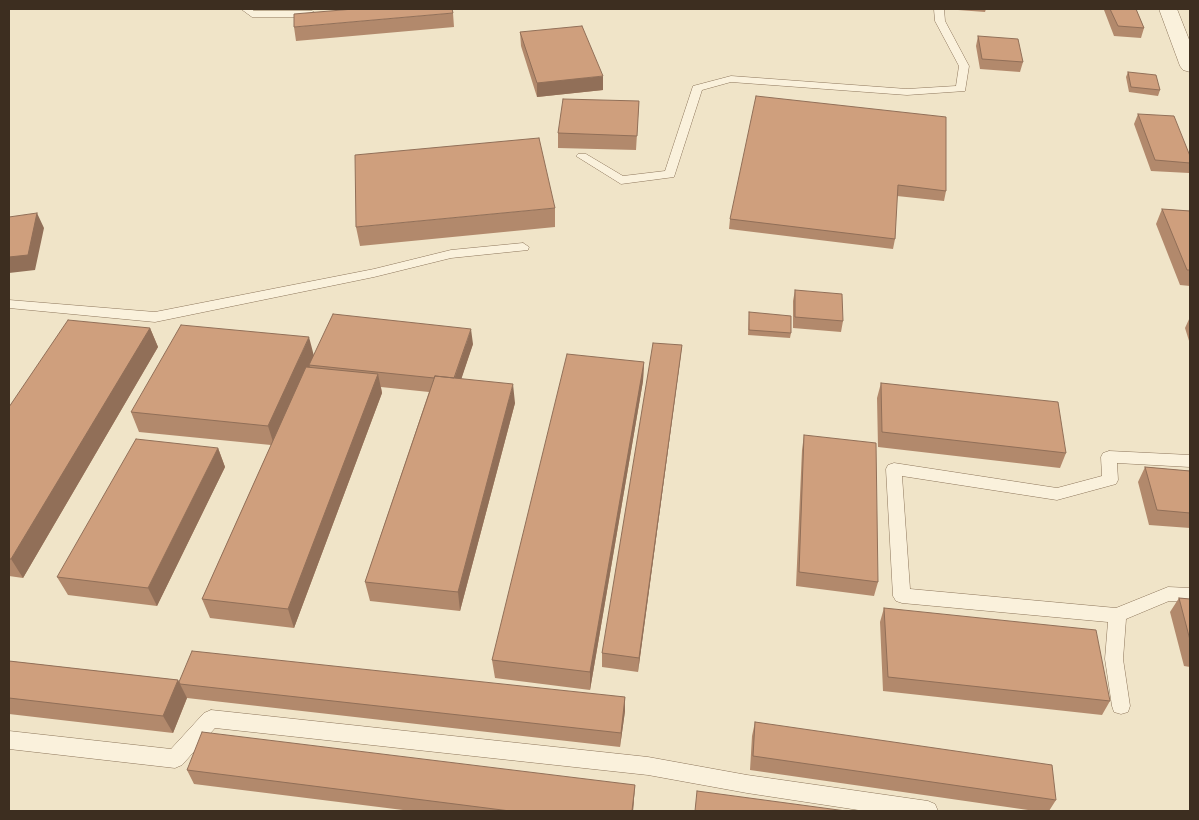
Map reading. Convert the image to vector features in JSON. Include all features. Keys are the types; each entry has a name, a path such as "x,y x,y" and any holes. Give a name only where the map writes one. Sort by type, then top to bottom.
{"street":[{"path":"1168,9 1190,66"}],"lane":[{"path":"246,9 252,14 319,14"},
{"path":"582,156 622,180 670,174 697,88 730,79 907,92 961,89 964,66 940,22 939,9"},
{"path":"9,304 155,317 374,273 451,254 523,247"},
{"path":"1190,461 1109,457 1110,480 1057,494 894,469 902,596 1117,615 1168,594 1190,595"},
{"path":"1117,615 1114,659 1121,706"},
{"path":"9,740 175,759 211,719 648,766 747,784 928,811"}],"building":[{"path":"354,9 452,9 453,13 294,27 294,14"},
{"path":"1110,9 1136,9 1144,28 1118,26"},
{"path":"582,26 603,76 537,83 520,32"},
{"path":"978,36 1018,39 1023,62 982,59"},
{"path":"1128,72 1156,75 1160,90 1131,87"},
{"path":"756,96 946,117 946,191 898,185 895,239 730,219"},
{"path":"563,99 639,101 637,136 558,133"},
{"path":"1138,114 1174,116 1190,156 1190,163 1155,160"},
{"path":"539,138 555,208 356,227 355,155"},
{"path":"1162,209 1190,211 1190,270 1187,270"},
{"path":"37,213 28,255 9,257 9,217"},
{"path":"795,290 842,294 843,321 795,317"},
{"path":"749,312 791,316 791,333 749,330"},
{"path":"333,314 471,329 454,378 435,376 434,378 309,365"},
{"path":"68,320 150,328 11,559 9,559 9,407"},
{"path":"181,325 309,337 268,426 131,412"},
{"path":"653,343 682,345 639,658 602,653"},
{"path":"567,354 644,362 590,672 492,660"},
{"path":"306,367 378,374 288,609 202,599"},
{"path":"435,376 513,384 458,592 365,582"},
{"path":"881,383 1058,402 1066,453 882,432"},
{"path":"804,435 876,443 878,582 799,572"},
{"path":"136,439 218,448 148,588 57,577"},
{"path":"1145,467 1190,471 1190,513 1157,510"},
{"path":"1179,598 1190,599 1190,640"},
{"path":"884,608 1096,630 1110,701 888,677"},
{"path":"192,651 625,697 621,733 180,684 179,682"},
{"path":"9,661 178,680 163,716 9,698"},
{"path":"755,722 1052,765 1056,800 753,756"},
{"path":"202,732 635,785 632,811 510,811 187,770"},
{"path":"697,791 846,811 695,811"}]}
